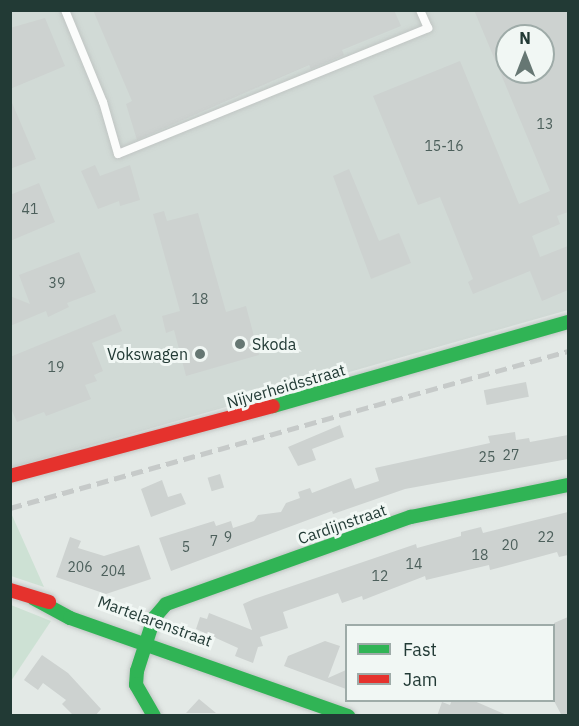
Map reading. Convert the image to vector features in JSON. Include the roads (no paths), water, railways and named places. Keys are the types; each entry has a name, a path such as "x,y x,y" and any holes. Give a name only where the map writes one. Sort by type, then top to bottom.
{"main road":[{"name":"Nijverheidsstraat","path":"10,476 568,322"},
{"name":"Cardijnstraat","path":"154,716 136,685 147,641 159,610 174,600 411,517 568,485"},
{"name":"Martelarenstraat","path":"10,590 33,598 70,618 228,665 262,684 348,716"}],"lane":[{"path":"65,10 103,102 118,154 428,28 420,10"}],"railway":[{"path":"10,508 568,351"}],"place":[{"name":"Skoda","path":"240,344"},
{"name":"Vokswagen","path":"200,354"}]}
